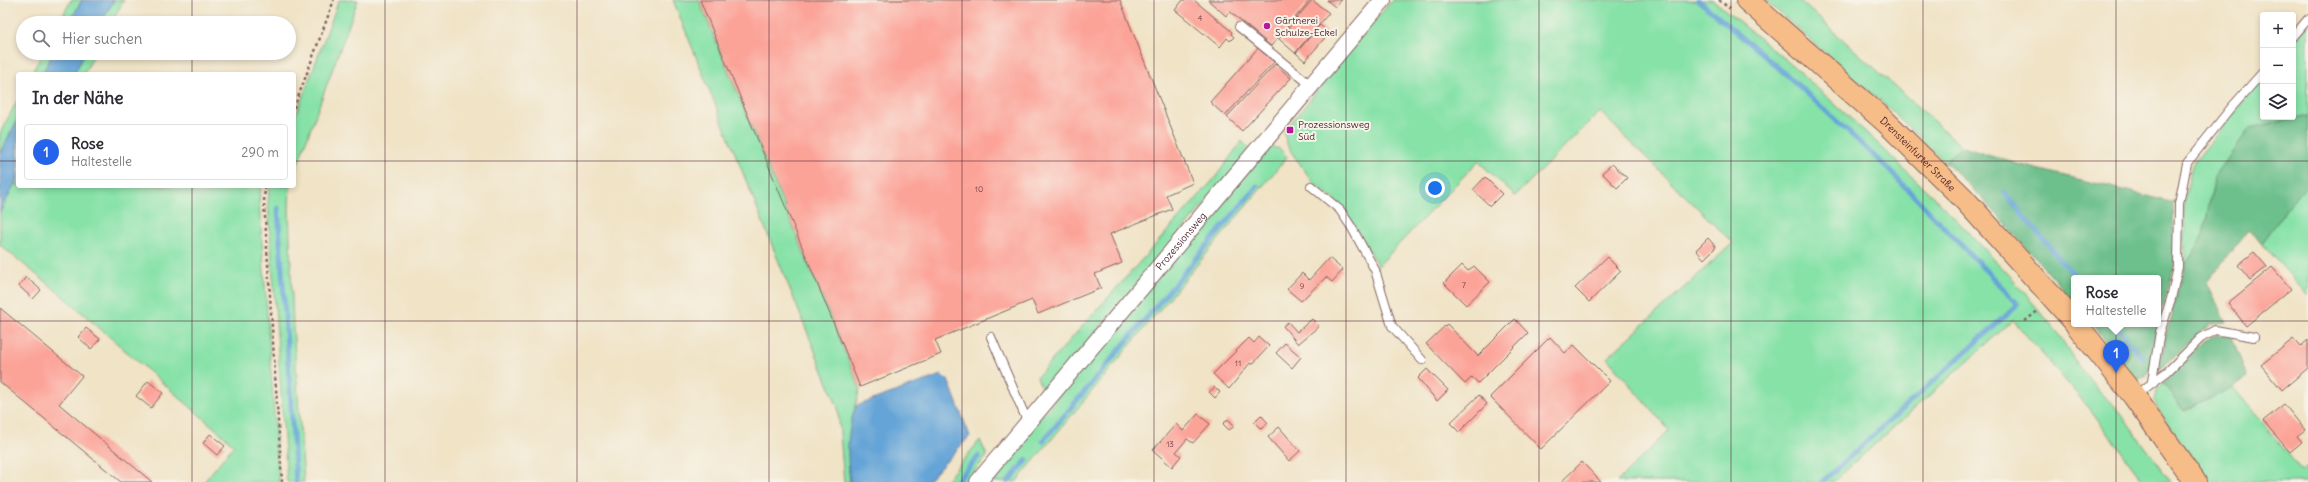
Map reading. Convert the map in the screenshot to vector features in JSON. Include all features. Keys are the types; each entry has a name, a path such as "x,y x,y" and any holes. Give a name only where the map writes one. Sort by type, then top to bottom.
{"main road":[{"name":"Drensteinfurter Straße","path":"1741,7 1886,122 1963,198 2071,318"},
{"path":"2078,327 2134,396 2195,482"}],"street":[{"name":"Prozessionsweg","path":"978,482 1383,0"}],"lane":[{"path":"2296,33 2308,19"},
{"path":"1239,27 1312,86"},
{"path":"2152,381 2160,332 2171,299 2178,268 2179,204 2187,163 2231,108 2260,75"},
{"path":"1311,186 1340,210 1352,228 1374,270 1392,326 1422,360"},
{"path":"2134,396 2152,381 2168,371 2201,338 2215,330 2254,337"},
{"path":"991,337 1028,423"}],"path":[{"path":"296,103 334,0"},
{"path":"1718,0 1741,7"},
{"path":"265,188 264,202 282,482"}],"green space":[{"path":"71,0 82,0 73,16 63,16"},
{"path":"114,0 124,0 115,16 105,16"},
{"path":"339,0 358,0 296,169 296,115"},
{"path":"673,0 699,0 860,388 850,435 848,456 850,482 844,482 838,408"},
{"path":"1392,0 1713,0 1793,66 1872,138 1948,211 2012,278 2058,333 2073,358 2099,392 2116,407 2171,482 2144,482 2090,409 2013,320 1833,482 1617,482 1669,430 1607,358 1733,243 1600,112 1515,196 1478,161 1378,266 1344,208 1313,182 1292,153 1286,142 1284,131"},
{"path":"1765,0 1799,0 1961,146 1945,162 1893,112"},
{"path":"2308,24 2308,115 2296,118 2296,48 2296,38"},
{"path":"39,60 49,60 43,72 32,72"},
{"path":"81,60 91,60 85,72 75,72"},
{"path":"2260,81 2260,120 2286,120 2250,128 2215,176 2202,239 2185,266 2184,202 2192,165"},
{"path":"16,103 16,123 0,153 0,133"},
{"path":"2308,115 2308,184 2299,193 2262,243 2248,230 2207,282 2226,323 2211,324 2199,333 2159,372 2166,333 2185,266 2202,239 2215,176 2250,128 2286,120 2296,120 2296,118"},
{"path":"1242,141 1250,150 1044,394 1037,377 1214,179"},
{"path":"1269,146 1280,149 1287,157 1016,482 986,482"},
{"path":"1961,146 2013,163 2173,203 2174,267 2161,315 2161,275 2071,275 2071,299 1986,202 1945,162"},
{"path":"16,182 16,188 261,188 259,201 279,482 204,482 234,445 58,292 0,245 0,212"},
{"path":"2308,184 2308,296 2262,243 2299,193"},
{"path":"270,188 290,188 289,208 293,326 304,482 287,482 268,202"},
{"path":"2094,327 2158,327 2150,371 2146,376 2138,378 2132,375"},
{"path":"2215,335 2232,337 2247,377 2233,387 2184,411 2163,383 2204,341"},
{"path":"2163,383 2185,411 2233,387 2302,471 2308,467 2308,482 2210,482 2157,407 2154,400 2157,389"},
{"path":"980,440 987,456 966,482 945,482"}],"water":[{"path":"82,0 114,0 105,16 73,16"},
{"path":"49,60 81,60 75,72 43,72"},
{"path":"16,123 16,182 0,212 0,153"},
{"path":"941,375 948,380 970,436 927,482 850,482 848,444 850,425 856,406"}],"building":[{"path":"700,0 1120,0 1193,183 1166,195 1172,209 1110,234 1122,263 1095,274 1101,288 1038,314 1032,300 935,340 941,354 860,387"},
{"path":"1183,0 1194,0 1232,32 1231,34 1234,37 1230,41 1227,38 1220,47 1175,10"},
{"name":"Gärtnerei Schulze-Eckel","path":"1208,0 1310,0 1271,46 1229,11 1226,16"},
{"path":"1312,0 1329,13 1295,53 1279,39"},
{"name":"Gärtnerei Schulze-Eckel","path":"1327,0 1341,0 1335,7"},
{"path":"1320,25 1329,33 1305,61 1296,53"},
{"path":"1258,48 1274,62 1225,116 1210,102"},
{"path":"1275,64 1291,78 1242,131 1227,117"},
{"path":"1612,164 1627,178 1617,188 1602,173"},
{"path":"1485,177 1502,194 1490,206 1473,190"},
{"path":"1708,238 1716,247 1704,259 1696,250"},
{"path":"2254,252 2267,267 2250,280 2238,265"},
{"path":"1607,257 1621,271 1589,302 1575,288"},
{"path":"1329,258 1343,270 1332,282 1326,277 1301,301 1287,289 1302,273 1309,280"},
{"path":"1462,265 1468,271 1474,266 1490,282 1466,305 1444,283"},
{"path":"2272,267 2291,289 2246,326 2228,303"},
{"path":"26,277 41,290 33,299 19,286"},
{"path":"0,308 82,376 59,404 152,482 121,482 0,382"},
{"path":"1312,319 1319,326 1298,344 1283,326 1288,322 1297,332"},
{"path":"1515,319 1528,333 1478,383 1472,377 1465,384 1426,344 1447,324 1478,356"},
{"path":"86,328 100,339 91,349 78,337"},
{"path":"1259,337 1269,346 1252,365 1250,363 1229,389 1213,374 1249,338 1254,343"},
{"path":"1550,337 1565,353 1574,345 1610,381 1541,449 1490,397"},
{"path":"2293,339 2300,347 2308,340 2308,368 2282,390 2261,365"},
{"path":"1285,343 1301,357 1292,368 1276,353"},
{"path":"1427,369 1448,390 1437,401 1418,378"},
{"path":"148,381 163,393 151,408 136,396"},
{"path":"1215,387 1220,392 1215,398 1209,392"},
{"path":"1479,395 1487,404 1459,432 1450,423"},
{"path":"2284,404 2305,430 2297,436 2302,442 2290,452 2263,421"},
{"path":"1198,414 1210,424 1193,443 1187,439 1176,452 1181,456 1172,467 1153,450 1176,424 1183,431"},
{"path":"1261,415 1268,423 1261,429 1254,422"},
{"path":"1228,419 1235,426 1229,430 1223,424"},
{"path":"1279,427 1300,451 1289,461 1268,437"},
{"path":"210,434 225,446 217,455 203,443"},
{"path":"1582,462 1601,482 1561,482"}],"waterway":[{"path":"1698,0 1787,75 1884,165 2018,304 1822,482"},
{"path":"1043,441 1257,186"},
{"path":"2004,192 2073,275"},
{"path":"278,208 296,482"},
{"path":"2116,327 2143,359"},
{"path":"956,482 979,456"},
{"path":"1008,482 1027,460"}],"place":[{"name":"Gärtnerei Schulze-Eckel","path":"1267,26"},
{"name":"Prozessionsweg Süd","path":"1290,130"},
{"name":"Rose","path":"2116,373"}]}
